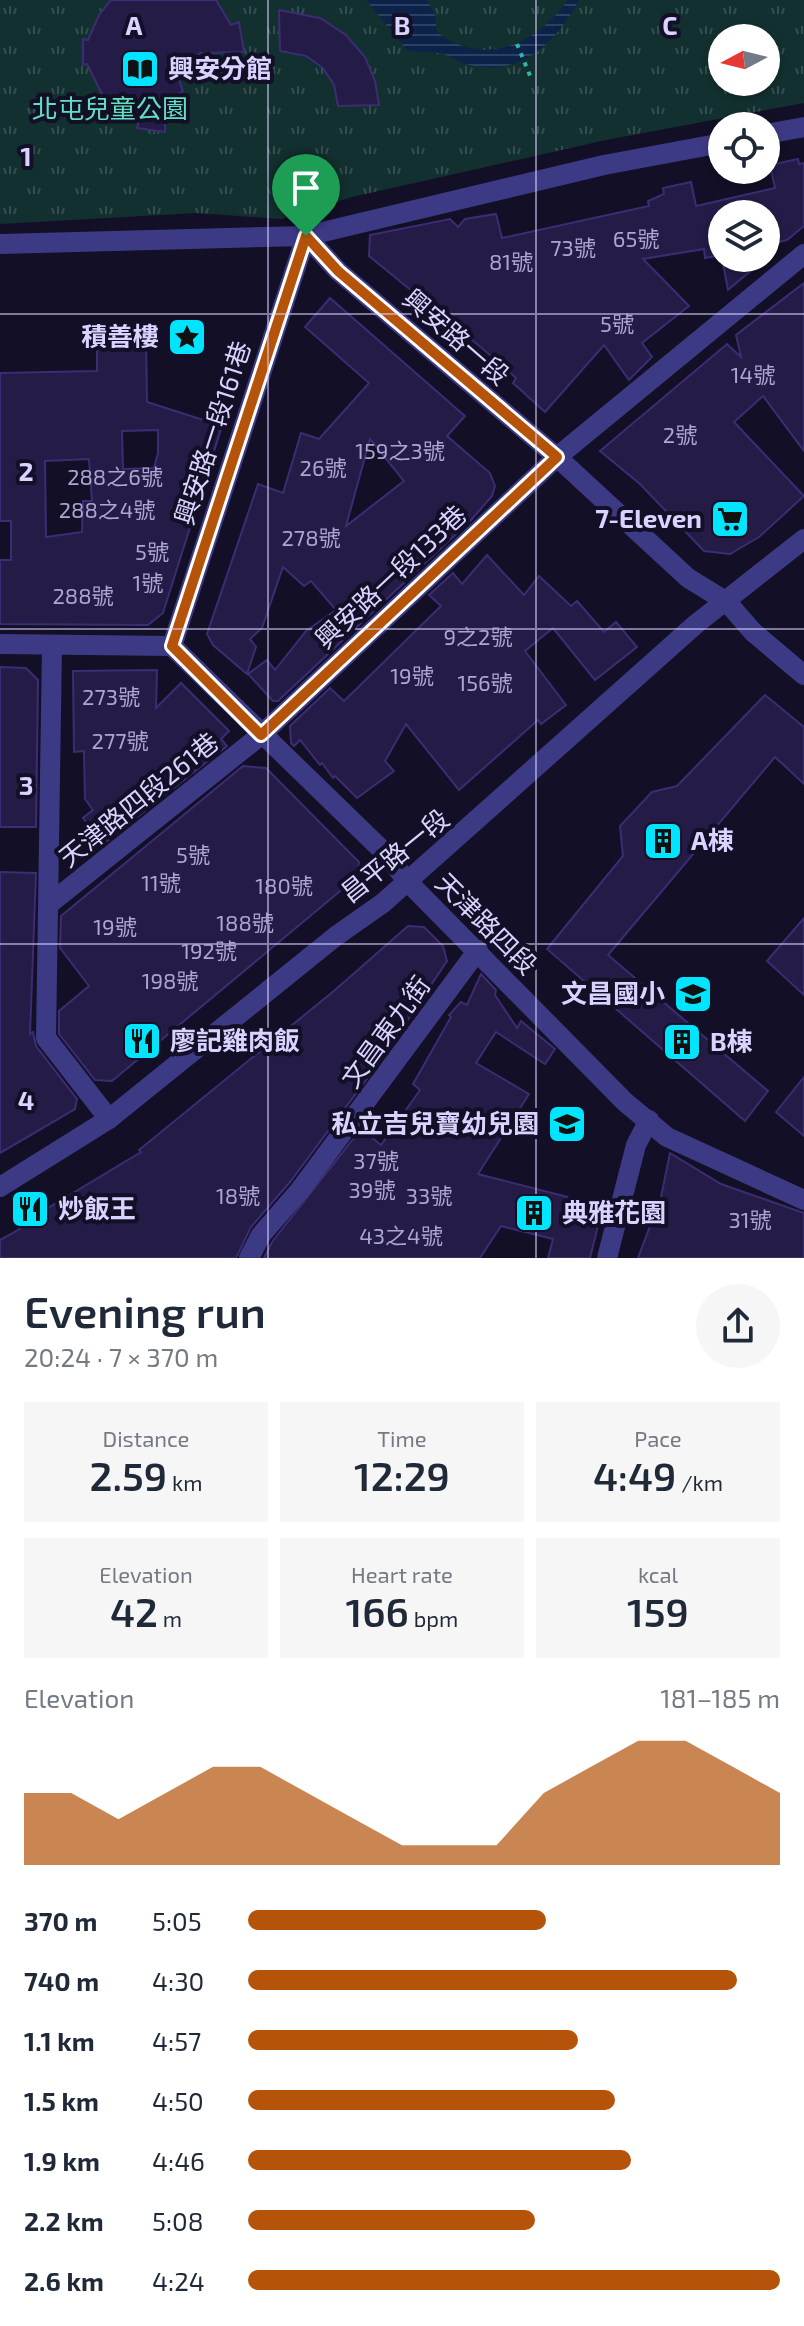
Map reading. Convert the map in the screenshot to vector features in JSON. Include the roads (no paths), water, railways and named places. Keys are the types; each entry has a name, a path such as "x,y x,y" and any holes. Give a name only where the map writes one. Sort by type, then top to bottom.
{"street":[{"path":"780,131 804,127"},
{"path":"0,244 306,236 604,165 708,146"},
{"name":"興安路一段","path":"306,236 338,271 557,457 688,578 727,602 753,632 804,675"},
{"name":"興安路一段161巷","path":"172,646 306,236"},
{"name":"興安路一段133巷","path":"261,735 557,457 804,254"},
{"name":"昌平路一段","path":"0,1187 109,1119 408,882 696,624 804,539"},
{"path":"0,644 172,646"},
{"path":"52,646 46,1038 109,1119"},
{"name":"天津路四段","path":"172,646 384,852 408,882 625,1102 667,1137 804,1200"},
{"name":"天津路四段261巷","path":"48,905 261,735"},
{"name":"文昌東九街","path":"249,1258 261,1235 300,1190 478,950"},
{"path":"607,1258 636,1146 649,1120"}],"water":[{"path":"366,0 427,0 435,15 437,32 473,49 491,49 525,39 556,15 568,0 579,0 559,31 534,54 520,62 486,67 466,64 443,54 407,50"}],"place":[{"name":"興安分館","path":"140,69"},
{"name":"積善樓","path":"187,337"},
{"name":"7-Eleven","path":"730,519"},
{"name":"A棟","path":"663,841"},
{"name":"文昌國小","path":"693,994"},
{"name":"廖記雞肉飯","path":"142,1041"},
{"name":"B棟","path":"682,1042"},
{"name":"私立吉兒寶幼兒園","path":"567,1124"},
{"name":"炒飯王","path":"30,1209"},
{"name":"典雅花園","path":"534,1213"}],"park label":[{"name":"北屯兒童公園","path":"110,109"}]}
